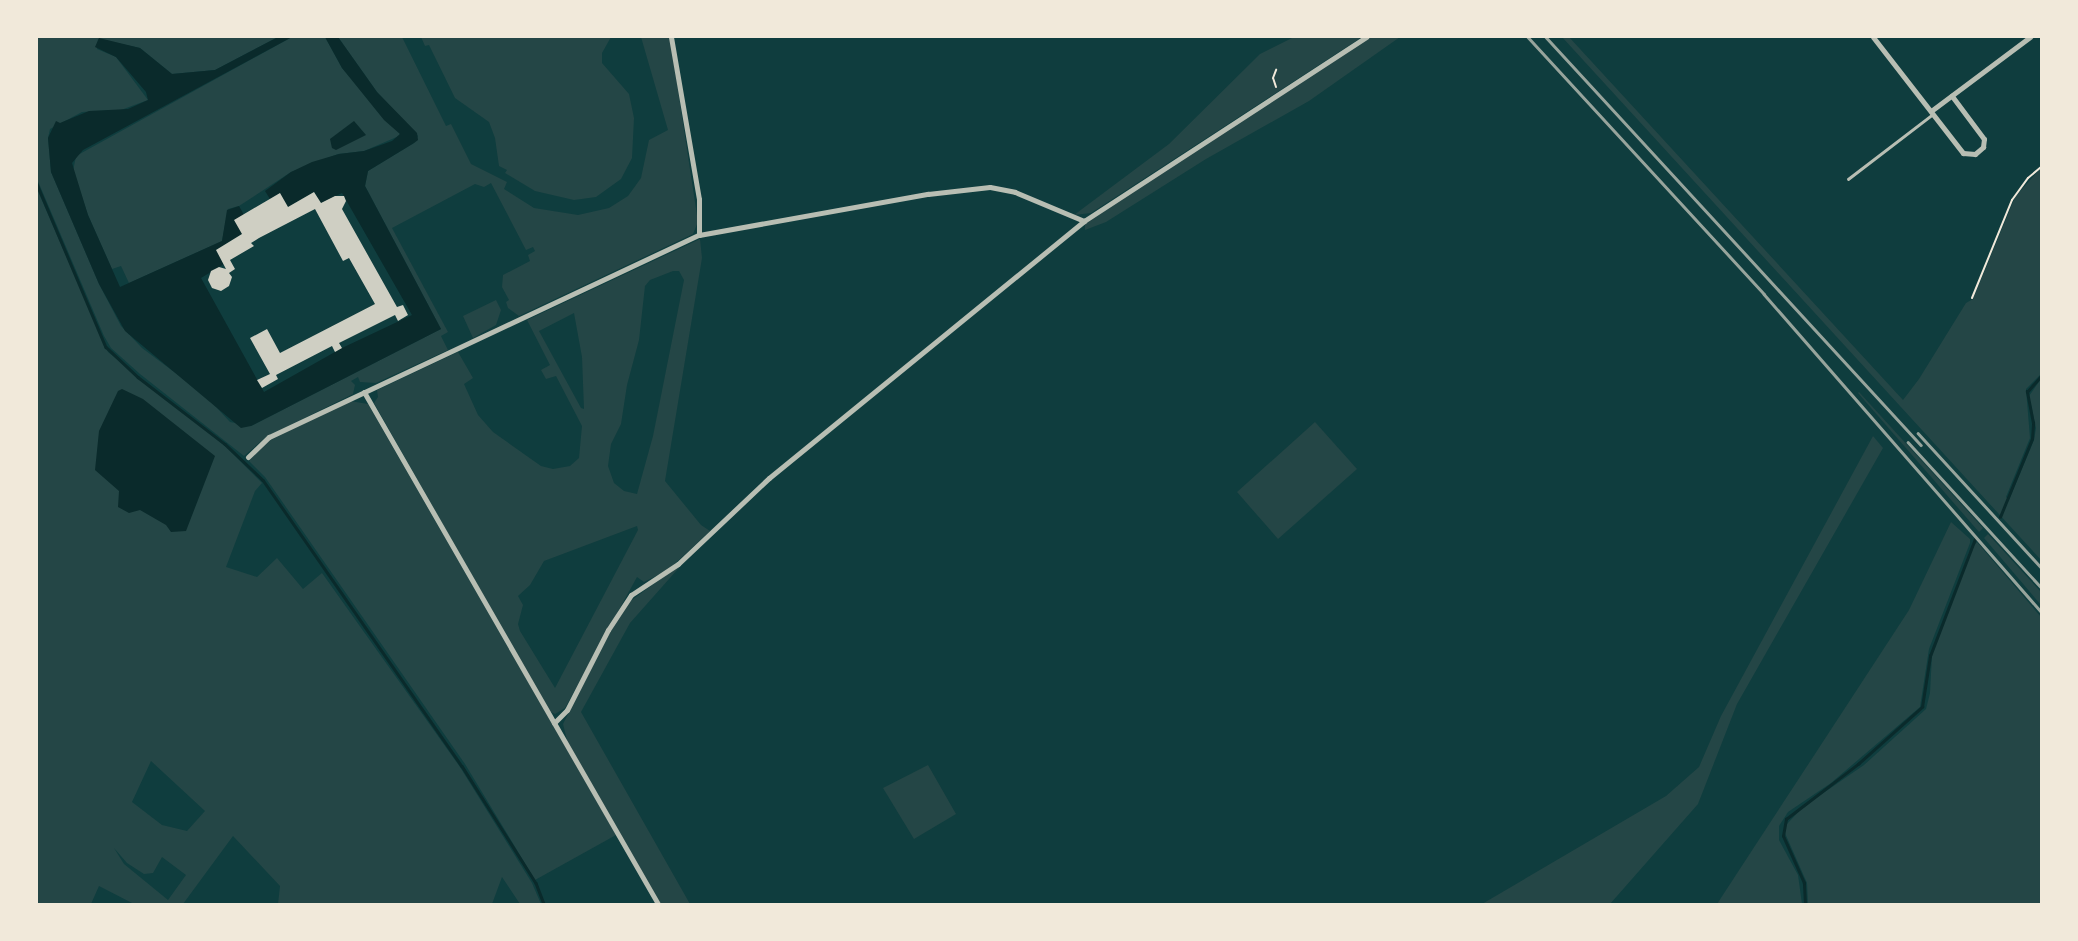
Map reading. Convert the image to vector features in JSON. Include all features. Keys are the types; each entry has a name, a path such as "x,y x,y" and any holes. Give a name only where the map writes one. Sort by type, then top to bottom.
{"street":[{"path":"671,37 699,200 699,236"},
{"path":"554,723 567,710 608,630 636,591 678,564 769,478 1084,221 1366,37"},
{"path":"1873,37 1963,153 1971,155 1980,151 1984,143 1983,135 1952,96"},
{"path":"1932,113 2030,37"},
{"path":"248,457 269,437 699,236 937,192 990,187 1015,192 1084,221"},
{"path":"364,392 657,904"}],"lane":[{"path":"1847,179 1932,113"}],"path":[{"path":"1276,70 1273,78 1280,94"},
{"path":"1972,298 2012,200 2028,178 2041,167"}],"shaded area":[{"path":"37,37 278,37 215,70 172,74 140,48 98,39 97,49 116,57 148,100 121,110 82,112 50,129 48,138 51,172 99,284 121,326 142,348 205,395 230,422 251,426 441,329 365,186 368,171 414,143 418,136 377,92 338,37 402,37 446,126 451,124 471,164 507,182 504,189 534,208 578,215 609,208 628,196 641,178 649,140 668,130 641,37 670,37 698,222 693,234 519,316 508,308 506,302 509,300 502,287 503,275 530,261 528,255 535,251 533,247 526,250 491,183 484,187 475,184 392,228 448,332 441,336 448,350 376,383 360,382 358,377 351,381 355,385 353,394 266,437 244,456 140,374 111,348 104,336 37,179"},
{"path":"278,37 292,37 83,150 72,163 88,215 120,287 222,241 227,210 239,206 244,215 242,234 216,250 224,264 201,278 264,392 342,348 412,315 342,193 321,203 314,192 288,207 280,193 270,199 265,191 291,172 312,162 339,154 364,151 392,141 400,134 384,120 342,68 325,37 338,37 377,92 417,133 418,140 368,171 365,186 441,329 251,426 241,428 125,331 99,284 51,172 48,138 56,121 60,123 89,111 128,109 148,100 146,92 116,57 95,47 99,38 140,48 172,74 215,70"},
{"path":"292,37 325,37 342,68 400,132 399,136 364,151 338,154 291,172 239,206 228,209 222,241 129,283 121,266 112,269 88,215 73,171 76,156"},
{"path":"421,37 611,37 602,53 602,63 629,94 634,118 632,158 621,179 596,197 574,200 535,191 505,173 507,170 499,166 495,138 489,122 455,98 429,45 425,46"},
{"path":"1294,37 1362,37 1091,213 1074,215 1169,144 1260,54"},
{"path":"1370,37 1400,37 1309,101 1206,159 1106,222 1085,230 1085,222"},
{"path":"1562,37 1569,37 1903,400 1966,303 1973,299 2015,197 2041,168 2041,374 2026,389 2030,438 2006,497 2009,500 2034,440 2036,428 2029,396 2041,379 2041,560"},
{"path":"354,121 366,135 336,150 332,148 330,139"},
{"path":"37,189 108,352 225,446 262,483 255,491 226,567 257,577 277,558 303,589 322,573 460,767 532,883 541,904 520,904 502,877 492,904 278,904 280,886 233,836 183,904 134,904 99,886 91,904 37,904","holes":["151,761 205,811 187,831 162,825 132,802","114,848 127,863 144,874 153,873 162,857 186,875 168,900 124,864"]},
{"path":"700,239 702,258 665,481 701,525 710,531 668,570 644,582 637,577 565,708 555,714 549,711 374,403 378,397 377,390 458,352 473,378 464,384 478,415 493,432 541,466 553,469 570,466 579,458 582,426 556,376 546,379 541,370 550,365 527,320","holes":["673,271 679,271 684,280 653,436 637,494 624,491 614,483 608,466 611,444 621,424 627,385 639,340 645,286 650,280","574,313 582,357 584,409 539,331","637,526 638,530 555,688 518,624 523,605 518,596 530,585 544,561"]},
{"path":"496,300 501,310 496,325 473,338 463,316"},
{"path":"122,389 143,399 215,456 186,531 171,532 166,525 140,510 129,513 118,507 119,491 95,470 99,431 118,391"},
{"path":"1858,393 1983,528 1979,532"},
{"path":"350,401 368,404 616,835 535,880 465,764 265,477 249,461 269,439"},
{"path":"1315,422 1357,469 1278,539 1237,492"},
{"path":"1873,436 1883,448 1737,704 1698,804 1610,904 1482,904 1666,796 1699,767 1721,716"},
{"path":"1951,522 1970,539 1970,543 1929,649 1920,707 1831,783 1788,812 1779,826 1779,840 1798,875 1802,904 1717,904 1909,610"},
{"path":"1988,534 2041,592 2041,605 1984,538"},
{"path":"1977,542 2041,617 2041,904 1808,904 1807,883 1784,831 1787,824 1803,807 1864,765 1926,709 1930,693 1932,655 1969,552"},
{"path":"685,561 630,623 581,712 690,904 660,904 568,744 563,724 611,630 629,602"},
{"path":"928,765 956,814 914,839 883,788"}],"building":[{"path":"314,192 321,203 335,196 344,196 346,201 342,209 397,307 403,305 408,315 398,321 395,315 339,343 342,348 335,352 332,346 276,375 278,379 262,388 257,380 270,374 250,338 267,329 280,353 375,304 349,258 343,261 315,209 251,243 254,246 230,260 235,269 229,273 232,277 229,286 221,291 212,288 208,280 211,271 219,267 226,269 216,250 242,234 234,220 280,193 288,207"}],"waterway":[{"path":"37,184 106,347 138,377 225,444 263,480 462,766 536,883 544,904"},
{"path":"2000,517 2032,439 2033,423 2027,392 2041,376"},
{"path":"1805,904 1804,883 1783,836 1786,819 1858,764 1922,707 1930,656 1975,539"}],"railway":[{"path":"1528,37 1764,294 2041,611"},
{"path":"1546,37 1921,445"},
{"path":"1918,433 2041,567"},
{"path":"1908,442 2041,587"}]}
